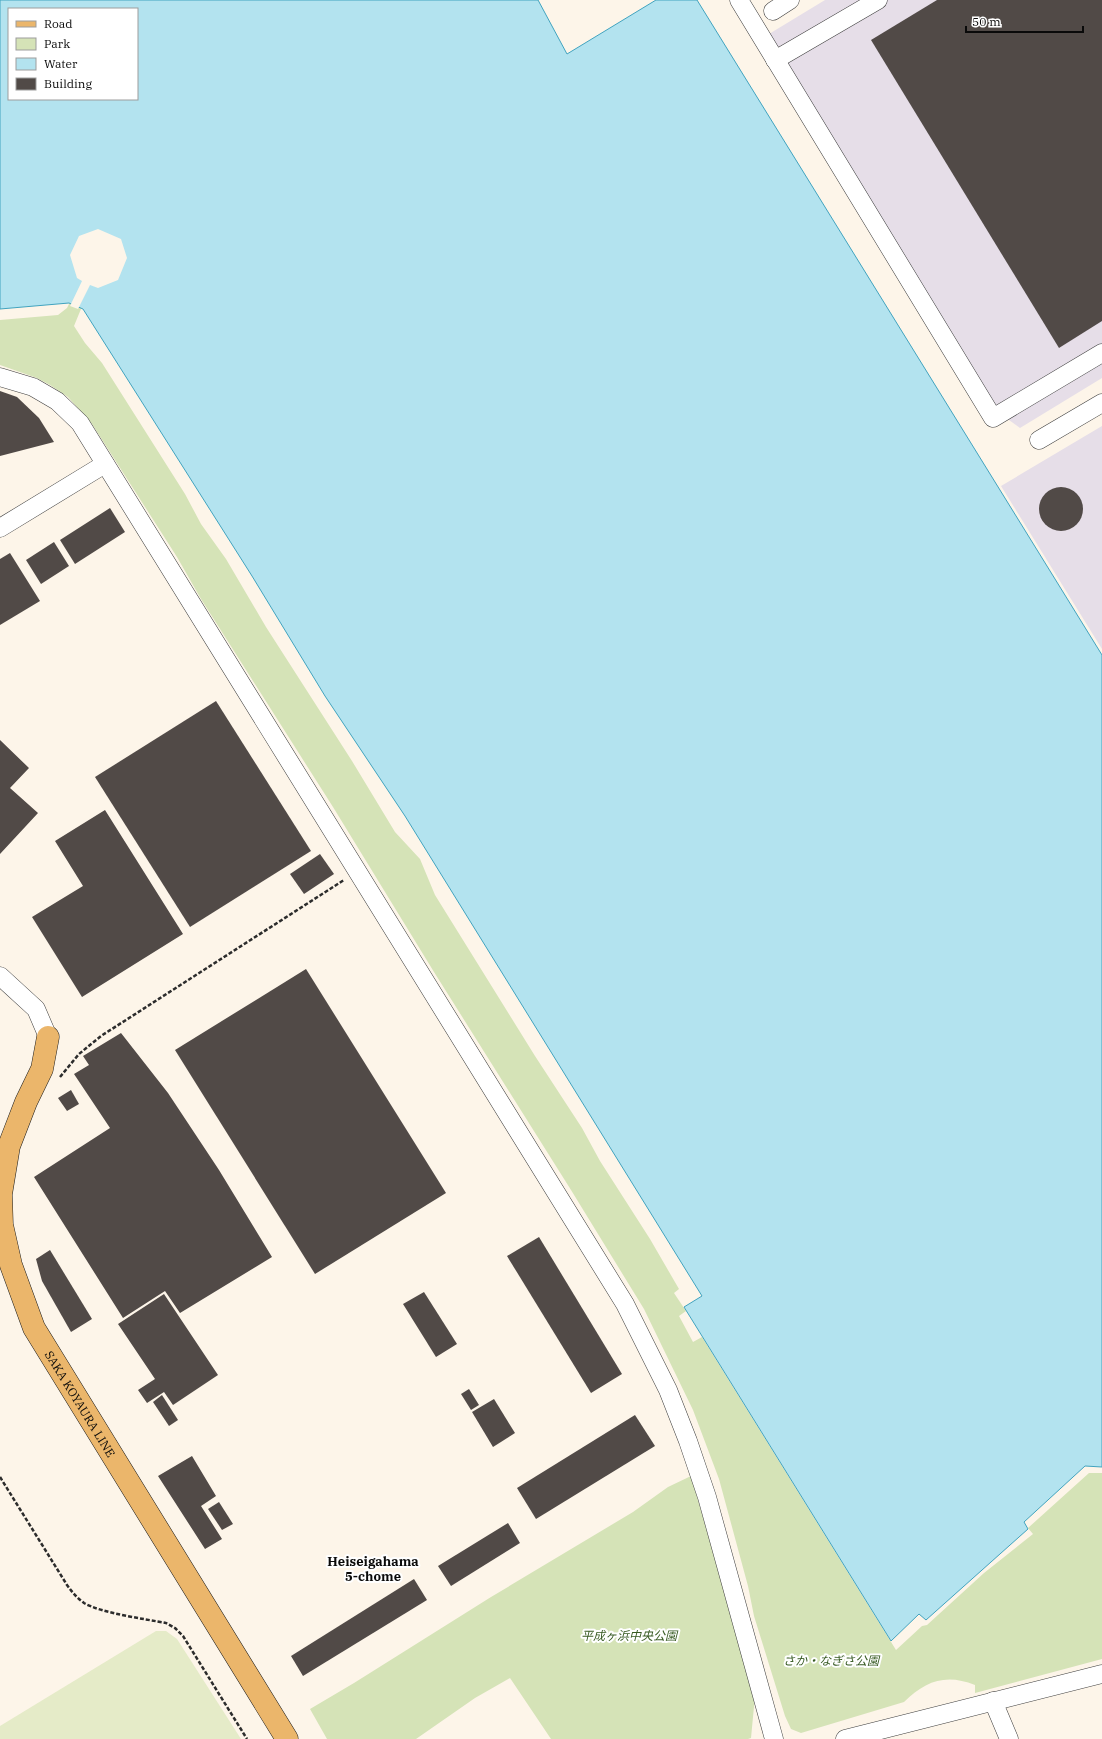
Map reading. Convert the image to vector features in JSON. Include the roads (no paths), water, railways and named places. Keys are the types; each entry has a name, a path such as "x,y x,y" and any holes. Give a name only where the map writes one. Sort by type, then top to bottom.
{"main road":[{"name":"SAKA KOYAURA LINE","path":"48,1037 42,1069 26,1102 9,1146 1,1194 2,1225 11,1265 34,1328 287,1739"}],"street":[{"path":"739,0 993,418 1102,353"},
{"path":"773,11 790,0"},
{"path":"775,60 878,0"},
{"path":"0,377 33,387 57,401 80,423 626,1304 668,1390 707,1496 774,1739"},
{"path":"1039,440 1102,403"},
{"path":"0,528 105,464"},
{"path":"0,976 36,1009 48,1037"},
{"path":"845,1739 1102,1674"},
{"path":"993,1701 1010,1739"}],"water":[{"path":"0,0 538,0 567,54 656,0 697,0 1102,655 1102,1467 1085,1466 1024,1522 1028,1529 926,1620 919,1614 891,1641 684,1307 702,1296 405,816 325,696 252,576 83,309 69,303 0,309"}],"district":[{"name":"Heiseigahama 5-chome","path":"373,1568"}],"park label":[{"name":"平成ヶ浜中央公園","path":"629,1635"},
{"name":"さか・なぎさ公園","path":"831,1660"}]}
